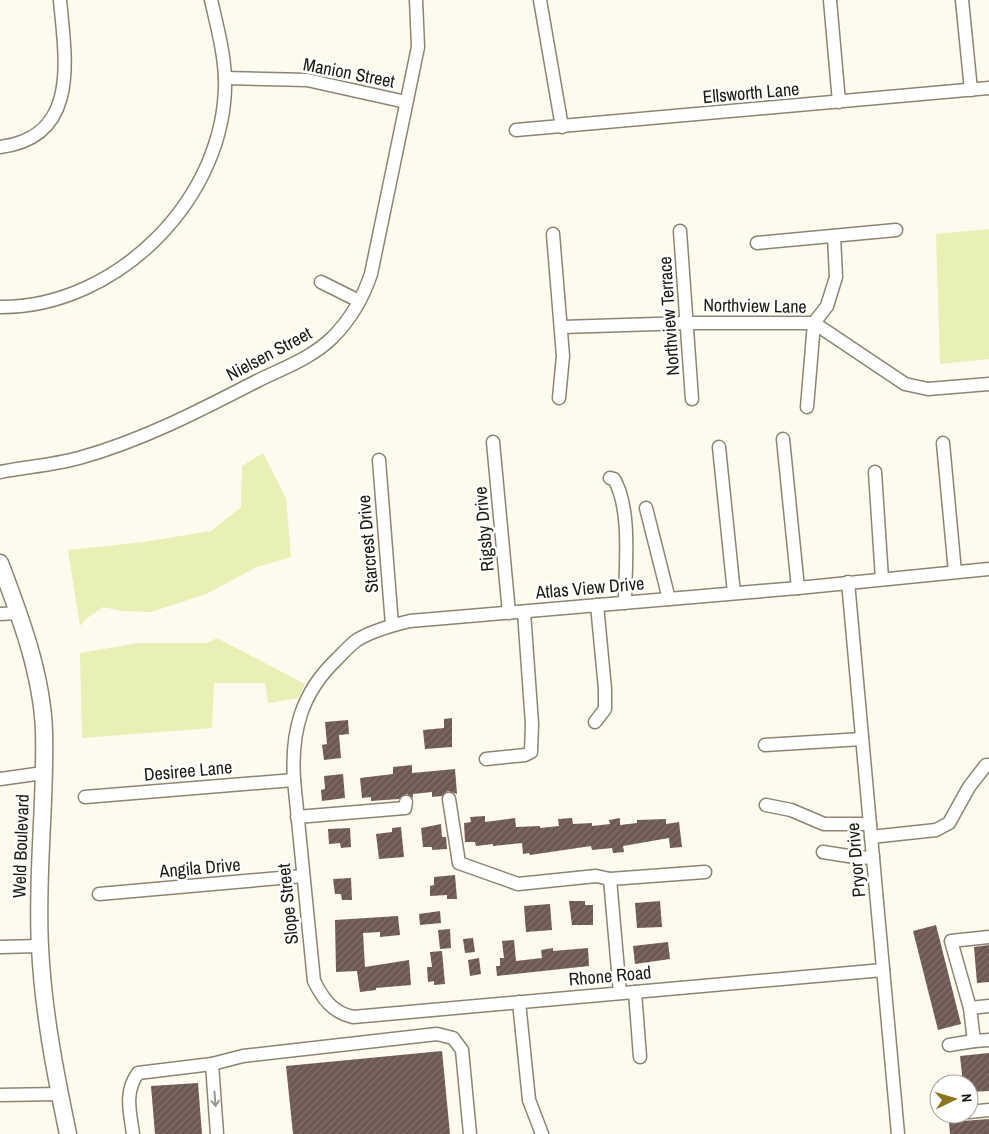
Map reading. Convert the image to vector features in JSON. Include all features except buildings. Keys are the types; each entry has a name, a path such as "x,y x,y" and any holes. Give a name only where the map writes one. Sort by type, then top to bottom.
{"main road":[{"name":"Weld Boulevard","path":"0,563 19,613 39,690 44,730 39,890 40,946 45,1010 59,1094 68,1134"}],"street":[{"path":"0,147 16,143 35,134 50,120 60,101 66,71 60,0"},
{"path":"0,307 41,303 90,286 127,263 161,234 185,204 204,171 217,135 225,78 221,42 211,0"},
{"name":"Nielsen Street","path":"0,472 43,466 80,458 178,421 310,356 342,326 359,301 371,274 418,47 416,0"},
{"path":"540,0 562,127"},
{"path":"830,0 839,102"},
{"path":"962,0 971,90"},
{"name":"Manion Street","path":"225,78 307,80 406,102"},
{"name":"Ellsworth Lane","path":"516,130 989,88"},
{"path":"757,243 896,230"},
{"name":"Northview Terrace","path":"680,231 692,399"},
{"path":"553,234 562,327 563,356 559,398"},
{"path":"807,407 814,323 827,306 835,286 837,269 834,236"},
{"path":"322,282 359,301"},
{"name":"Northview Lane","path":"562,327 688,322 814,323 905,384 928,389 989,384"},
{"path":"783,439 798,588"},
{"name":"Rigsby Drive","path":"494,442 509,613"},
{"path":"943,443 955,572"},
{"path":"718,447 734,593"},
{"name":"Starcrest Drive","path":"379,460 392,625"},
{"path":"875,472 882,578"},
{"path":"610,478 614,479 618,486 623,512 627,566 626,603"},
{"path":"646,508 669,599"},
{"name":"Atlas View Drive","path":"294,780 293,753 296,729 308,696 326,669 356,641 392,625 410,620 798,588 882,578 989,569"},
{"name":"Pryor Drive","path":"848,582 898,1134"},
{"path":"594,722 605,709 606,689 598,605"},
{"path":"486,759 525,755 531,752 532,724 524,612"},
{"path":"0,614 19,613"},
{"path":"765,745 862,739"},
{"path":"871,837 936,830 949,823 969,787 986,765 989,765"},
{"path":"0,778 43,773"},
{"name":"Desiree Lane","path":"85,797 294,780"},
{"name":"Slope Street","path":"294,780 314,981 323,999 340,1014"},
{"path":"449,799 459,863 518,884 596,876 610,879 705,872"},
{"path":"297,817 405,808 406,802"},
{"path":"766,805 791,810 824,824 870,824"},
{"path":"823,852 861,858 873,857"},
{"name":"Angila Drive","path":"99,894 303,876"},
{"path":"610,879 620,993"},
{"path":"974,1041 970,1008 951,941 989,937"},
{"path":"0,947 40,946"},
{"name":"Rhone Road","path":"340,1014 353,1017 883,970"},
{"path":"635,992 640,1057"},
{"path":"519,1002 529,1100 542,1134"},
{"path":"970,1008 989,1006"},
{"path":"133,1134 128,1092 131,1083 138,1073 212,1064 243,1056 443,1034 457,1041 462,1050 470,1134"},
{"path":"949,1044 989,1040"},
{"path":"212,1064 217,1134"},
{"path":"0,1096 59,1094"}],"green space":[{"path":"989,229 989,359 940,364 936,234"},
{"path":"263,453 286,498 291,557 257,567 206,594 151,612 122,611 103,607 86,619 80,626 68,550 144,542 211,531 241,507 242,466"},
{"path":"217,638 305,684 298,698 268,703 265,683 214,683 212,728 82,738 80,653 139,643 207,643"}]}
